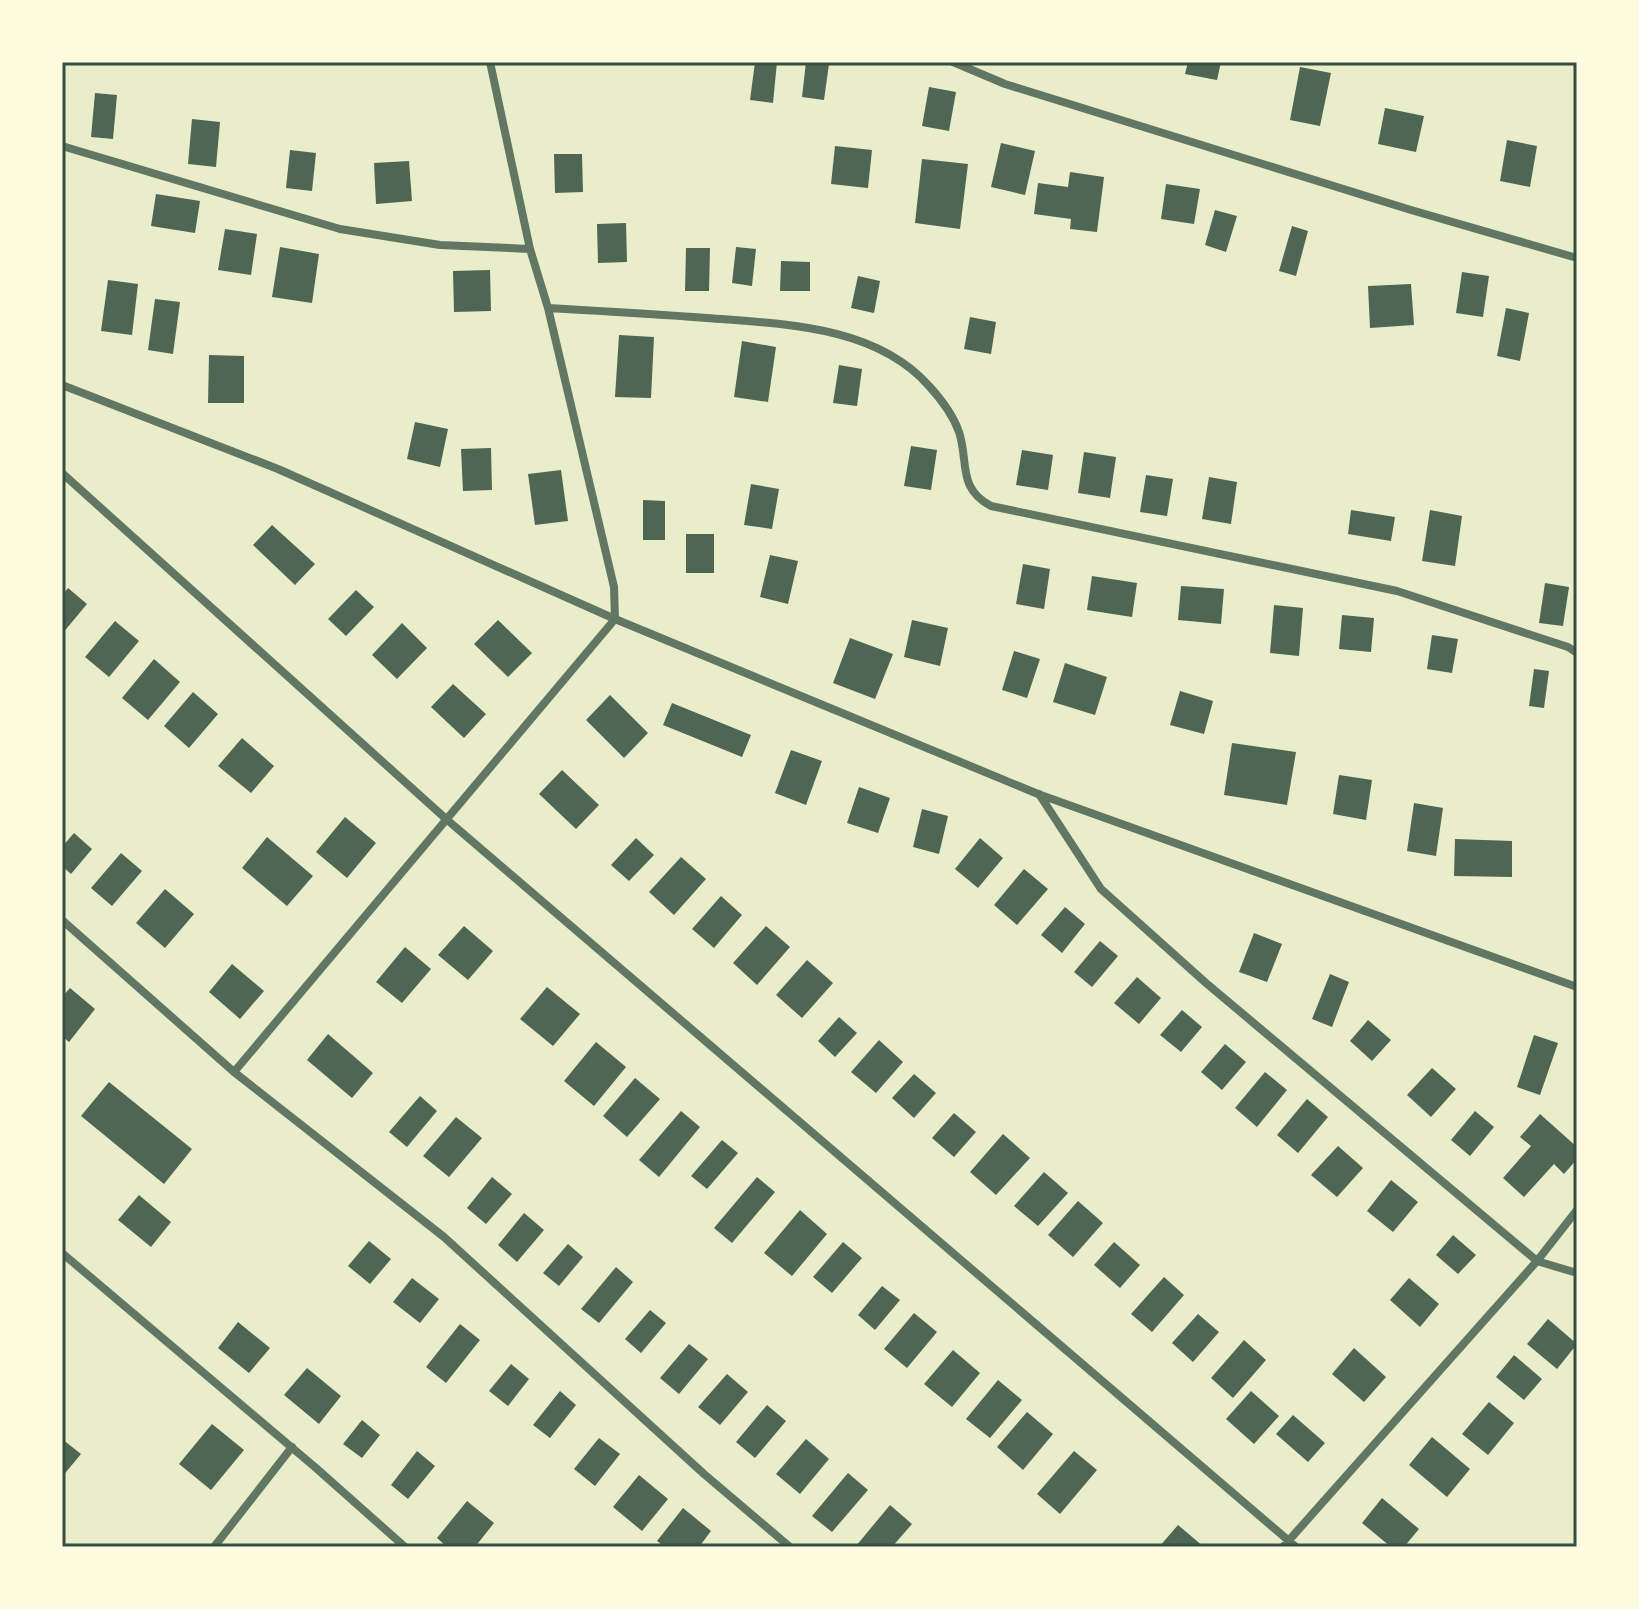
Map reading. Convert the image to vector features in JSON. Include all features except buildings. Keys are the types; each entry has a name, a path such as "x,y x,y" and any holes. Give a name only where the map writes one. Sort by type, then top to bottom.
{"street":[{"path":"234,1072 615,619 614,587 548,308 530,249 490,62"},
{"path":"953,62 1005,84 1577,258"},
{"path":"62,146 340,229 440,245 530,249"},
{"path":"548,308 687,316 812,328 877,348 915,373 948,409 961,440 968,483 974,495 991,506 1397,591 1568,647 1577,653"},
{"path":"62,385 278,469 615,619 1038,794 1577,987"},
{"path":"62,473 445,818 1289,1545 1537,1261 1577,1210"},
{"path":"1038,794 1101,889 1206,983 1537,1261 1577,1273"},
{"path":"62,920 234,1072 444,1237 704,1474 790,1547"},
{"path":"62,1253 405,1547"},
{"path":"214,1547 292,1447"}]}
